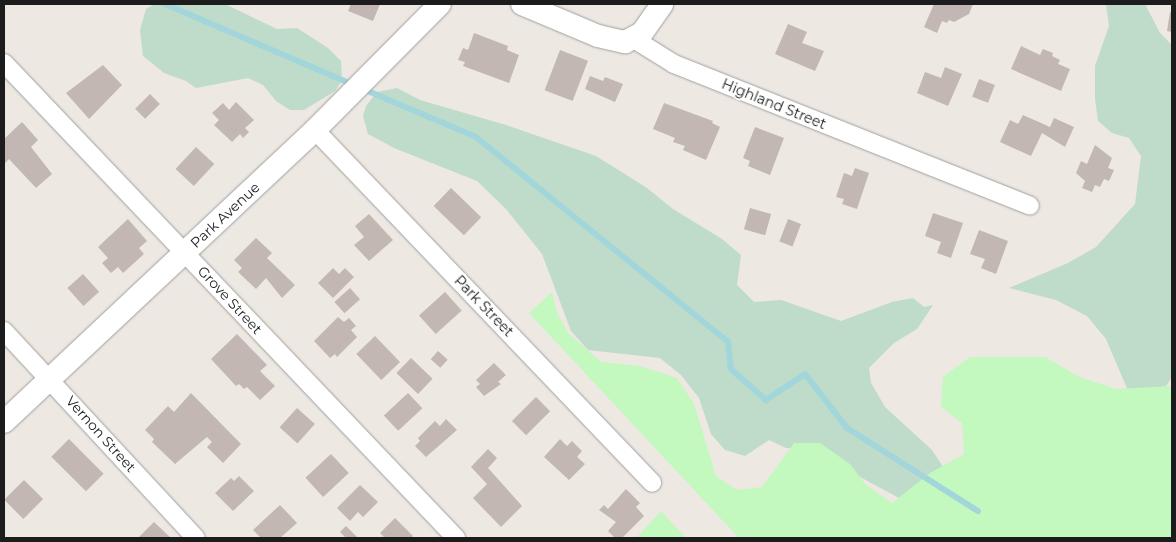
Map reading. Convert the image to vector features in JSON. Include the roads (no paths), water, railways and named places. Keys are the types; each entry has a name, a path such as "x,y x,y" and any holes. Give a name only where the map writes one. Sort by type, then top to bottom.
{"street":[{"name":"Park Avenue","path":"4,422 315,130 440,4"},
{"path":"522,4 612,41 634,39 648,26 662,4"},
{"name":"Highland Street","path":"634,39 674,64 1030,206"},
{"name":"Grove Street","path":"4,63 456,538"},
{"name":"Park Street","path":"315,130 652,483"},
{"name":"Vernon Street","path":"4,330 196,538"}],"waterway":[{"path":"165,4 354,85"},
{"path":"363,89 476,137 728,342 731,369 766,400 805,374 847,428 978,511"}]}
